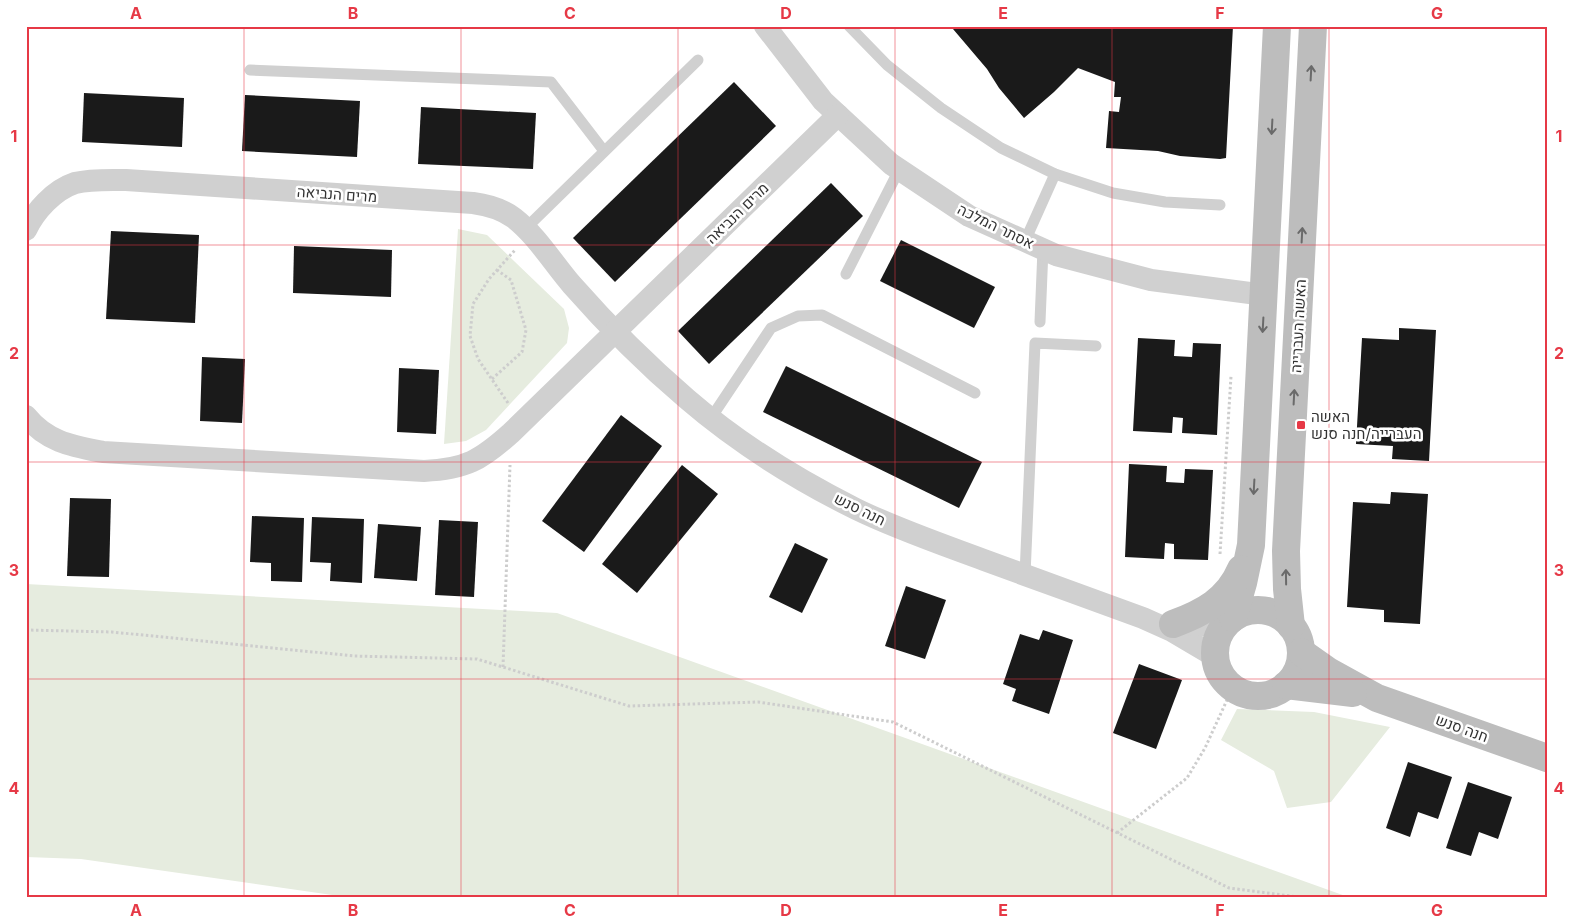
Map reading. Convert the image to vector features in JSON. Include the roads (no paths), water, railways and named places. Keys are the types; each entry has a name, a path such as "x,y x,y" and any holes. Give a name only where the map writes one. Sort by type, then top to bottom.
{"street":[{"name":"אסתר המלכה","path":"765,26 823,101 838,115 891,164 969,216 1056,255 1151,280 1265,295"},
{"path":"1229,622 1248,612 1264,611 1278,616 1291,626 1296,634 1301,652 1297,670 1286,685 1277,692 1260,696 1243,693 1224,679 1218,669 1216,657 1219,635 1229,622 1243,583 1251,545 1277,26"},
{"name":"האשה העברייה","path":"1291,626 1286,589 1286,551 1313,26"},
{"name":"מרים הנביאה","path":"26,416 48,437 72,446 103,452 424,471 447,469 468,464 488,453 516,427 838,115"},
{"name":"מרים הנביאה","path":"26,230 48,199 75,183 100,180 126,180 473,203 501,210 514,218 528,231 572,285 615,332"},
{"name":"חנה סנש","path":"615,332 648,365 711,418 770,460 813,486 903,530 1143,618 1172,631 1216,657"},
{"path":"1173,624 1197,615 1211,606 1225,593 1239,574 1251,545"},
{"name":"חנה סנש","path":"1143,618 1173,624 1229,622"},
{"name":"חנה סנש","path":"1301,652 1328,671 1377,698"},
{"name":"חנה סנש","path":"1286,685 1349,692 1377,698 1547,758"}],"lane":[{"path":"849,26 887,65 941,108 1001,148 1054,174 1130,196 1165,202 1220,205"},
{"path":"528,231 604,151 698,60"},
{"path":"250,70 551,82 604,151"},
{"path":"846,274 899,170"},
{"path":"1040,322 1034,245 1054,174"},
{"path":"711,418 771,328 798,316 822,314 975,393"},
{"path":"1025,575 1035,343 1096,346"}],"place":[{"name":"האשה העברייה/חנה סנש","path":"1301,425"}]}
